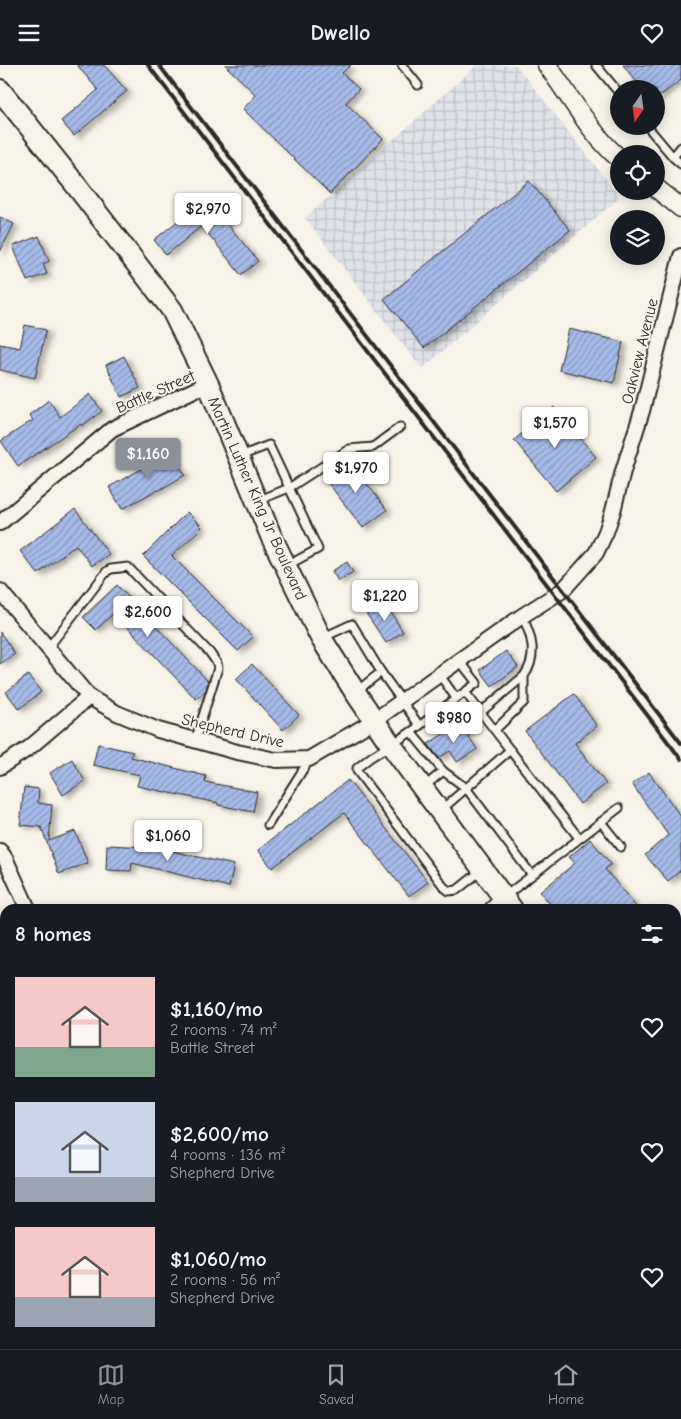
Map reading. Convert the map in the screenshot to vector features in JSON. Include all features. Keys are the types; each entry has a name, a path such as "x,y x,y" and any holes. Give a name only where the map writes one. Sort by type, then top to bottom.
{"main road":[{"name":"Martin Luther King Jr Boulevard","path":"0,89 172,311 209,386 257,501 321,638 374,721 483,870 502,904"}],"street":[{"path":"547,65 610,149"},
{"path":"665,195 681,208"},
{"name":"Oakview Avenue","path":"554,595 569,584 596,553 614,511 623,471 642,411 681,256"},
{"name":"Battle Street","path":"0,523 112,429 196,389 209,386"},
{"name":"Shepherd Drive","path":"0,591 89,697 117,713 158,731 237,752 276,760 309,759 374,721 439,673 554,595"},
{"path":"0,767 29,748 89,697"},
{"path":"0,851 26,904"}],"lane":[{"path":"402,65 418,85"},
{"path":"596,65 610,82"},
{"path":"654,135 672,157 681,164"},
{"path":"672,157 681,147"},
{"path":"257,501 289,488 349,449 373,447 400,427"},
{"path":"238,457 269,445 318,549 286,566"},
{"path":"48,648 107,571 128,567 210,653 217,663 218,669 196,741"},
{"path":"481,712 524,676 529,669 532,642 522,615"},
{"path":"321,638 352,624 381,672 419,725"},
{"path":"459,660 477,683 411,732 358,766 357,771 444,887 449,891 457,890 483,870"},
{"path":"355,692 381,672"},
{"path":"439,673 456,698"},
{"path":"495,730 524,702 524,676"},
{"path":"465,692 579,838"},
{"path":"411,732 442,771 466,789 531,875"},
{"path":"440,811 510,750"},
{"path":"268,825 309,759"},
{"path":"423,787 442,771"},
{"path":"504,904 531,875 619,808"},
{"path":"601,822 621,847"}],"shaded area":[{"path":"477,65 516,65 610,184 610,200 617,200 422,369 305,218"}],"building":[{"path":"77,65 104,65 127,91 74,136 61,121 98,90"},
{"path":"225,65 351,65 342,73 359,89 346,103 383,139 330,194 243,109 256,95"},
{"path":"623,65 681,65 681,80 665,92 665,80 635,80"},
{"path":"529,181 570,230 424,348 384,299"},
{"path":"206,198 258,261 241,275 202,226 166,255 154,240"},
{"path":"0,217 14,224 0,252"},
{"path":"39,236 49,261 43,264 47,274 27,281 13,246"},
{"path":"25,325 46,330 35,378 0,370 0,344 20,348"},
{"path":"569,329 623,342 614,383 559,370"},
{"path":"124,356 140,388 121,397 106,365"},
{"path":"90,394 102,411 82,426 81,424 18,466 1,441 33,420 29,415 49,400 60,417"},
{"path":"554,407 596,457 556,491 514,440"},
{"path":"169,449 185,475 122,509 109,487 143,468 142,465"},
{"path":"350,461 387,510 363,528 325,479"},
{"path":"75,509 109,554 92,566 76,545 38,574 20,551"},
{"path":"187,512 202,527 172,556 253,637 238,651 143,556"},
{"path":"347,562 353,572 338,581 332,571"},
{"path":"117,585 208,681 206,690 196,699 114,613 96,630 83,617"},
{"path":"384,601 403,632 386,643 366,613"},
{"path":"0,632 15,654 0,664"},
{"path":"506,651 518,667 492,686 480,670"},
{"path":"252,664 299,715 283,730 236,679"},
{"path":"28,675 41,692 19,709 6,692"},
{"path":"574,694 597,726 575,743 606,784 580,804 525,731"},
{"path":"460,723 477,749 457,762 450,751 439,758 428,744"},
{"path":"98,744 133,752 131,757 206,776 205,782 257,792 253,812 137,786 140,775 93,765"},
{"path":"72,759 85,781 63,795 50,773"},
{"path":"649,772 681,817 681,870 668,881 645,855 668,835 632,784"},
{"path":"348,780 428,882 409,896 344,813 272,868 258,850"},
{"path":"24,787 39,789 38,803 52,805 49,841 75,831 88,863 59,874 41,827 20,825"},
{"path":"150,836 171,841 168,850 234,865 229,887 132,863 131,871 106,870 107,845 147,847"},
{"path":"590,839 611,864 605,869 634,904 550,904 540,892 575,863 569,857"}],"railway":[{"path":"148,65 681,759"},
{"path":"159,65 681,743"}]}
